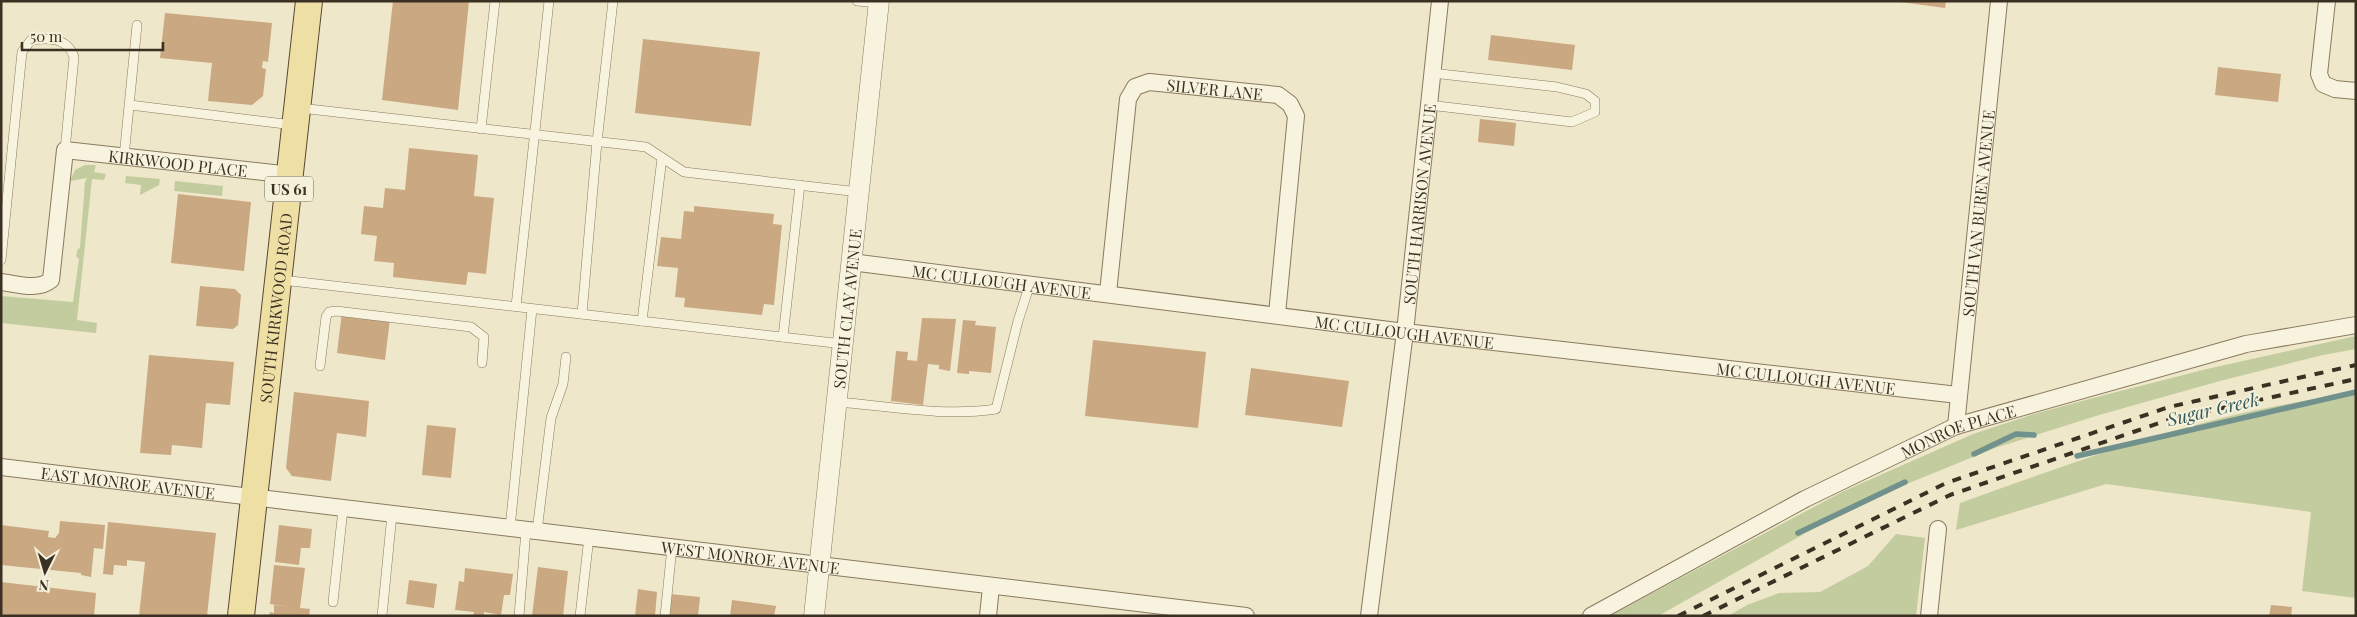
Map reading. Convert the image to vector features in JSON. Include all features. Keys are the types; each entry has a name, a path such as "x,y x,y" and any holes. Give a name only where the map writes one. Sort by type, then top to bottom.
{"main road":[{"name":"SOUTH KIRKWOOD ROAD","path":"241,616 280,280 309,1"}],"street":[{"name":"SOUTH HARRISON AVENUE","path":"1369,616 1405,332 1440,1"},
{"name":"SOUTH VAN BUREN AVENUE","path":"1956,426 1999,1"},
{"path":"2326,1 2319,74 2322,84 2335,89 2356,91"},
{"name":"SOUTH CLAY AVENUE","path":"814,616 879,2"},
{"name":"SILVER LANE","path":"1108,294 1128,99 1135,87 1149,82 1278,95 1290,104 1296,116 1277,314"},
{"path":"1,282 37,286 45,285 50,280 65,150"},
{"name":"KIRKWOOD PLACE","path":"65,150 290,175"},
{"name":"MC CULLOUGH AVENUE","path":"851,262 1277,314 1405,332 1958,395"},
{"name":"MONROE PLACE","path":"1591,616 1805,499 1956,426 2246,344 2356,325"},
{"name":"EAST MONROE AVENUE","path":"1,467 255,498"},
{"name":"WEST MONROE AVENUE","path":"255,498 1246,616"},
{"path":"1929,616 1938,529"},
{"path":"988,616 991,587"}],"lane":[{"path":"481,129 495,1"},
{"path":"516,306 549,1"},
{"path":"582,314 597,142 613,1"},
{"path":"857,1 879,2"},
{"path":"124,157 137,25"},
{"path":"1,260 22,52 31,40 60,40 72,49 74,57 65,150"},
{"path":"1429,105 1572,122 1595,112 1595,101 1586,94 1579,92 1557,87 1432,73"},
{"path":"130,105 481,129 646,147 684,172 859,192"},
{"path":"642,321 662,158"},
{"path":"783,337 800,185"},
{"path":"280,280 843,344"},
{"path":"837,402 942,411 978,412 996,409 1018,321 1030,284"},
{"path":"519,616 525,530 532,308"},
{"path":"320,366 326,318 330,312 336,310 471,327 484,337 482,363"},
{"path":"525,530 551,418 563,384 566,357"},
{"path":"333,602 343,509"},
{"path":"382,616 392,514"},
{"path":"580,616 589,537"},
{"path":"665,616 672,547"}],"green space":[{"path":"85,165 96,165 94,172 106,174 104,180 92,179 77,320 97,323 96,333 1,323 1,296 73,302 79,259 76,256 80,248 85,182 87,178 70,181 75,170"},
{"path":"126,176 160,179 159,185 140,195 141,185 125,183"},
{"path":"175,181 223,186 222,196 174,191"},
{"path":"2356,336 2356,349 2323,355 2220,381 2099,415 1995,448 1902,486 1811,530 1658,616 1609,616 1842,492 1973,434 2034,414 2097,397 2207,369"},
{"path":"2356,394 2356,598 2302,591 2311,512 2106,484 1956,530 1960,503 2106,452 2155,436 2255,410"},
{"path":"1896,534 1925,538 1916,616 1728,616 1747,605 1779,593 1820,592 1868,566"}],"building":[{"path":"393,1 469,1 458,110 382,100"},
{"path":"1893,1 1946,1 1945,8"},
{"path":"165,13 272,23 268,62 263,61 262,68 266,69 263,96 252,105 208,101 212,63 160,58"},
{"path":"1491,35 1575,45 1572,70 1488,60"},
{"path":"643,39 760,52 751,126 635,113"},
{"path":"2218,67 2281,74 2278,102 2215,95"},
{"path":"1480,119 1516,123 1514,146 1478,142"},
{"path":"409,148 478,155 474,196 494,198 486,274 468,272 466,285 393,277 394,263 374,261 377,236 361,234 364,206 383,208 385,188 405,190"},
{"path":"178,194 251,202 244,271 171,263"},
{"path":"694,206 774,214 773,224 782,225 774,305 764,304 762,315 684,307 685,298 675,297 678,268 657,266 661,237 681,239 684,211 694,212"},
{"path":"200,286 235,289 241,295 238,325 233,329 196,326"},
{"path":"342,312 390,319 385,360 337,353"},
{"path":"922,318 956,319 950,371 939,369 939,365 928,364 923,405 891,401 896,351 908,352 907,360 917,361"},
{"path":"963,320 976,321 975,325 996,327 991,373 969,371 969,374 957,373"},
{"path":"1093,340 1206,352 1198,428 1085,416"},
{"path":"149,355 234,362 230,405 206,403 202,448 172,445 171,455 140,453"},
{"path":"1251,368 1349,381 1342,427 1245,415"},
{"path":"294,392 369,401 366,437 337,433 331,481 292,476 286,468"},
{"path":"427,425 456,428 451,478 422,475"},
{"path":"60,521 105,525 103,549 94,548 91,577 81,575 81,573 1,565 1,525 49,531 48,537 55,538 59,533"},
{"path":"108,522 216,533 207,616 139,616 145,562 127,560 127,566 114,565 113,575 103,574"},
{"path":"279,525 312,529 310,548 301,548 299,565 275,562"},
{"path":"274,565 305,568 300,608 310,609 309,616 269,616 270,612 274,613 274,605 291,607 270,604"},
{"path":"538,567 568,571 563,616 532,616"},
{"path":"465,568 513,574 510,595 504,595 501,615 484,612 484,616 473,616 474,612 455,610 459,581 464,582"},
{"path":"409,580 437,584 434,608 406,604"},
{"path":"1,582 96,593 94,616 1,616"},
{"path":"638,589 657,592 655,616 635,616"},
{"path":"670,594 700,597 698,616 668,616"},
{"path":"732,600 776,606 774,616 730,616"},
{"path":"2271,605 2292,607 2291,616 2269,616"}],"waterway":[{"name":"Sugar Creek","path":"2077,456 2356,392"},
{"name":"Sugar Creek","path":"1974,454 2016,434 2034,435"},
{"name":"Sugar Creek","path":"1798,533 1905,482"}],"railway":[{"path":"1678,616 1946,483 2169,407 2356,365"},
{"path":"1703,616 1950,495 2171,419 2356,379"}]}
